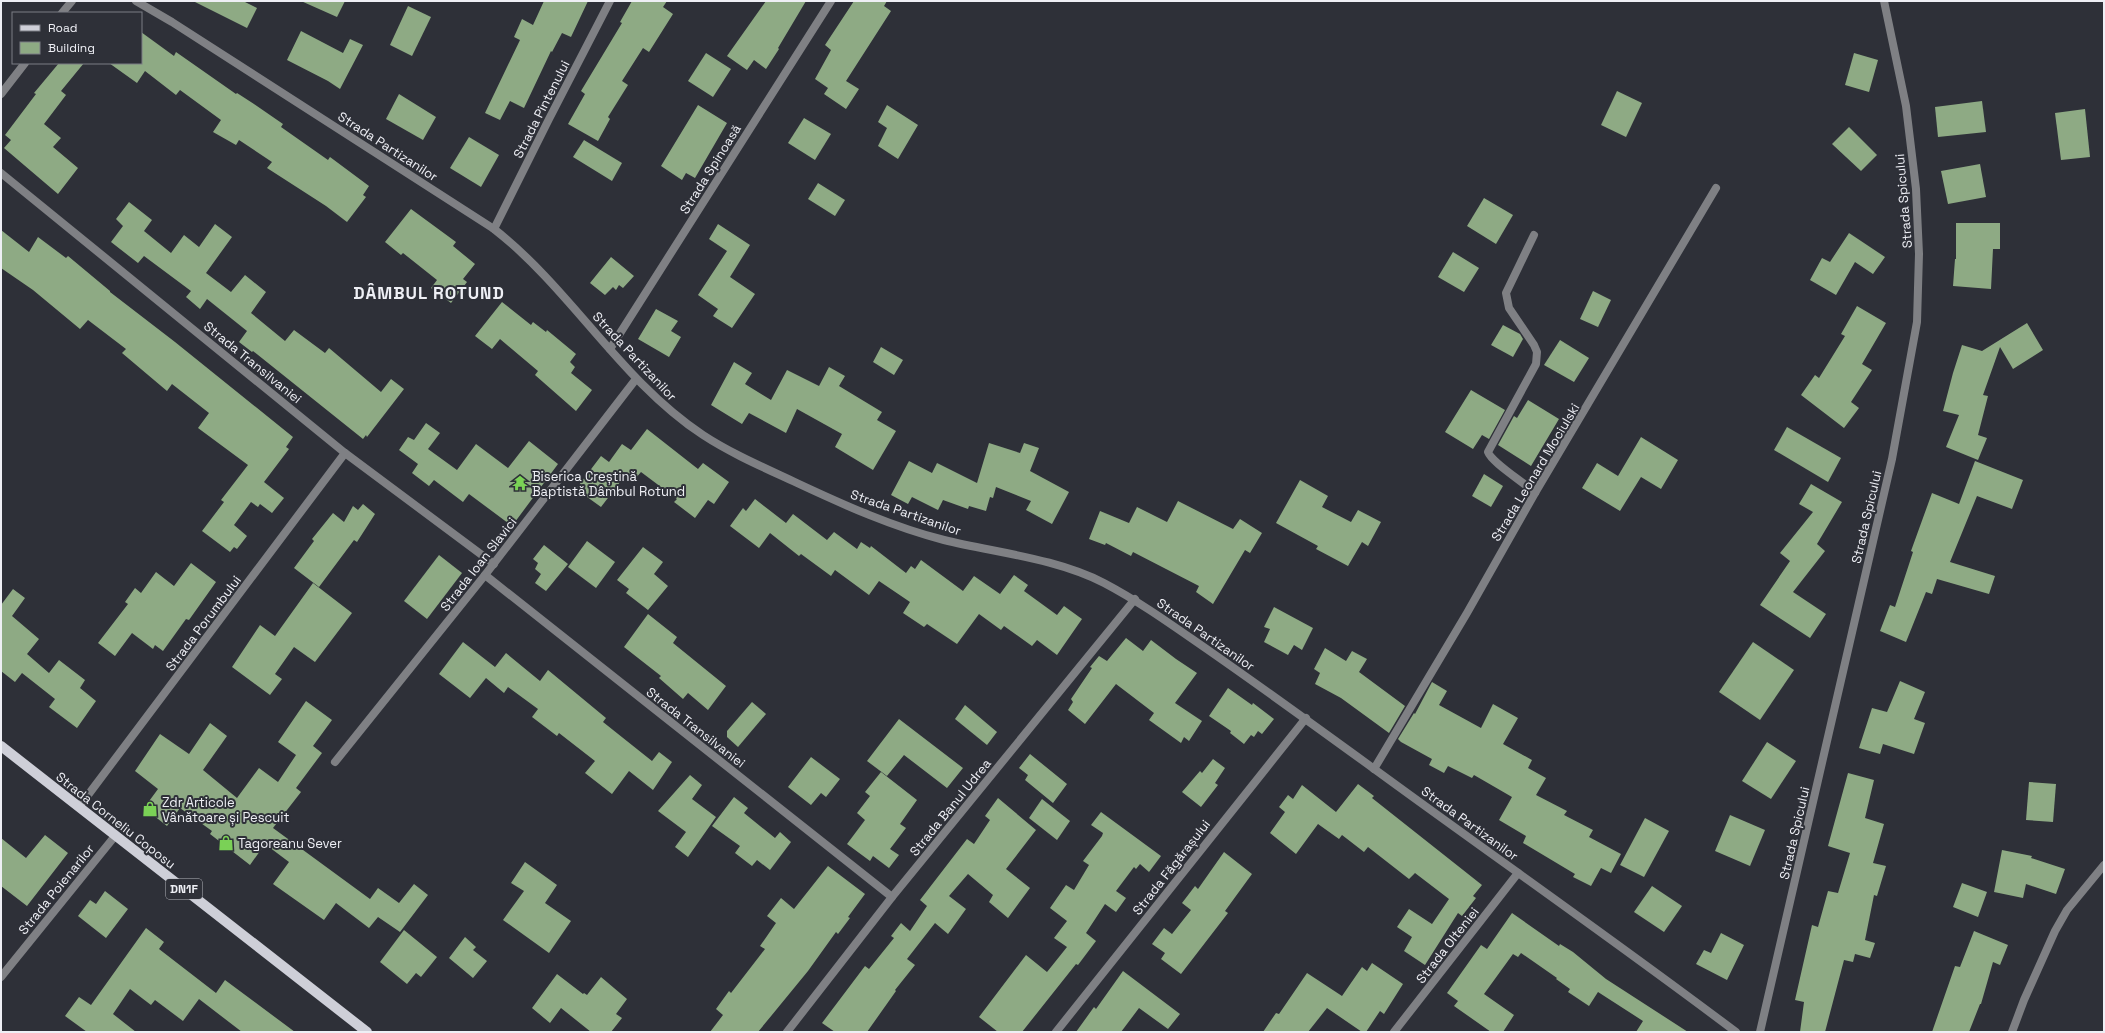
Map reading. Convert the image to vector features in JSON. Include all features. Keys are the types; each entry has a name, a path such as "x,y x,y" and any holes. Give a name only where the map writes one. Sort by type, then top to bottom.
{"main road":[{"name":"Strada Corneliu Coposu","path":"1,746 367,1032"}],"street":[{"path":"63,12 72,1"},
{"name":"Strada Partizanilor","path":"136,1 192,35 494,229 516,246 546,276 636,379 676,417 707,438 782,476 860,512 940,539 1058,566 1098,580 1135,599 1306,718 1736,1032"},
{"name":"Strada Pintenului","path":"494,229 549,118 610,1"},
{"name":"Strada Spinoasă","path":"610,349 831,1"},
{"name":"Strada Spicului","path":"1760,1032 1890,466 1917,322 1919,254 1916,189 1906,106 1884,1"},
{"path":"1,94 24,64"},
{"name":"Strada Transilvaniei","path":"1,173 345,453 494,564"},
{"name":"Strada Leonard Mociulski","path":"1374,769 1467,613 1535,492 1716,188"},
{"path":"1534,235 1506,293 1509,308 1534,345 1537,352 1536,364 1488,452 1490,458 1514,474 1535,492"},
{"name":"Strada Ioan Slavici","path":"335,762 494,564 636,379"},
{"name":"Strada Porumbului","path":"79,807 345,453"},
{"name":"Strada Transilvaniei","path":"485,575 892,897"},
{"name":"Strada Banul Udrea","path":"787,1032 892,897 1135,599"},
{"name":"Strada Făgărașului","path":"1056,1032 1306,718"},
{"name":"Strada Poienarilor","path":"1,977 115,836"},
{"path":"2012,1032 2024,1000 2055,931 2067,910 2104,865"},
{"name":"Strada Olteniei","path":"1394,1032 1518,873"}],"building":[{"path":"193,1 243,1 257,8 247,28"},
{"path":"301,1 345,1 337,17"},
{"path":"544,1 588,1 571,37 562,33 552,52 551,51 524,108 510,101 500,120 485,113 520,40 514,37 522,19 533,25"},
{"path":"632,1 667,1 663,7 673,14 649,52 643,48 622,81 628,85 608,117 610,119 598,141 568,124 585,94 581,91 622,23 620,22"},
{"path":"766,1 806,1 766,69 754,60 747,70 727,56"},
{"path":"854,1 887,1 884,6 891,11 846,81 859,89 846,109 824,94 828,88 815,79 831,50 825,45"},
{"path":"408,6 431,17 412,56 390,45"},
{"path":"301,31 343,53 350,39 363,45 340,89 328,81 287,60"},
{"path":"142,33 174,56 176,52 236,94 237,93 254,104 283,124 281,127 328,160 330,157 369,186 363,195 366,197 347,222 326,206 267,168 272,162 239,140 236,145 213,132 221,120 180,90 176,95 145,71 137,83 110,64 142,64"},
{"path":"706,53 731,69 713,97 688,81"},
{"path":"1854,53 1878,60 1869,92 1845,85"},
{"path":"58,64 83,64 61,91 66,95 44,124 61,138 53,147 78,168 58,194 4,148 11,140 5,135 36,94 34,93"},
{"path":"1617,91 1642,103 1626,137 1601,125"},
{"path":"399,94 436,117 423,140 386,119"},
{"path":"1982,101 1986,132 1938,137 1935,107"},
{"path":"698,105 727,123 695,178 686,173 682,180 661,166"},
{"path":"887,105 918,125 898,159 878,146 887,128 878,122"},
{"path":"2085,109 2090,157 2061,160 2055,113"},
{"path":"804,118 831,134 815,160 788,143"},
{"path":"1849,127 1877,155 1861,171 1832,144"},
{"path":"469,137 499,155 481,187 450,168"},
{"path":"584,140 622,163 612,181 573,157"},
{"path":"1980,164 1986,197 1948,204 1941,171"},
{"path":"818,183 845,200 835,216 808,199"},
{"path":"1484,198 1513,215 1496,244 1467,226"},
{"path":"129,202 152,220 144,231 171,253 184,235 199,247 215,224 232,237 206,273 231,292 245,275 266,292 251,313 285,341 294,330 325,353 329,348 381,392 391,379 404,389 367,437 366,435 363,439 253,351 252,352 239,342 247,331 207,299 200,309 186,297 191,291 144,256 138,263 111,242 123,226 116,219"},
{"path":"411,209 456,242 453,246 475,264 463,279 467,282 451,303 431,288 437,280 403,253 401,255 385,242"},
{"path":"1956,223 2000,223 2000,249 1993,249 1991,289 1953,286 1956,259"},
{"path":"718,224 750,245 730,277 755,294 732,328 713,316 718,309 698,295 727,251 709,239"},
{"path":"1,230 29,252 38,237 66,258 68,256 110,292 293,437 286,447 289,449 264,482 284,498 272,513 260,504 258,507 251,502 234,525 247,536 237,549 234,547 230,552 202,531 224,502 221,500 248,465 198,428 209,413 172,384 167,391 122,353 126,349 88,320 80,329 33,290 1,268"},
{"path":"1849,233 1885,257 1873,274 1855,262 1836,295 1810,280 1822,258 1830,262"},
{"path":"1453,252 1479,268 1464,292 1438,277"},
{"path":"611,257 634,276 623,288 619,285 616,290 613,287 605,295 590,283"},
{"path":"1593,291 1611,300 1598,327 1580,319"},
{"path":"502,302 531,325 533,322 546,332 547,330 576,354 570,362 575,367 571,373 592,390 576,411 535,375 538,371 500,339 492,349 475,336"},
{"path":"1857,306 1886,323 1862,364 1872,370 1851,402 1859,408 1844,428 1801,395 1815,375 1819,378 1845,336 1841,334"},
{"path":"656,309 678,321 671,331 681,337 669,357 638,339"},
{"path":"2027,323 2043,350 2013,369 2000,347 1983,395 1988,396 1978,435 1987,438 1978,460 1946,447 1959,415 1943,411 1962,345 1982,351"},
{"path":"1503,325 1520,334 1523,339 1513,357 1491,345"},
{"path":"1560,340 1589,358 1574,382 1544,365"},
{"path":"881,347 903,360 894,375 873,362"},
{"path":"734,362 752,373 745,384 771,400 787,370 819,386 829,367 845,376 839,386 882,412 877,420 896,431 873,470 835,447 842,434 797,409 786,433 749,413 742,424 711,405"},
{"path":"1471,390 1505,410 1489,439 1482,435 1473,449 1445,432"},
{"path":"1528,400 1559,419 1531,466 1498,445 1514,416 1517,418"},
{"path":"426,423 440,433 428,449 457,470 476,444 508,468 529,441 558,464 512,526 469,494 463,502 434,480 429,486 412,473 418,464 399,450 408,437 414,440"},
{"path":"1787,427 1841,458 1828,482 1774,450"},
{"path":"647,429 698,469 703,463 729,482 714,504 708,500 695,518 674,502 677,499 641,472 635,479 627,473 601,507 576,489 601,456 609,462 622,444 631,450"},
{"path":"1641,437 1678,460 1661,489 1641,477 1620,511 1582,488 1597,463 1618,476"},
{"path":"989,443 1020,453 1024,443 1039,448 1030,471 1069,492 1052,524 1026,510 1031,501 996,487 993,498 990,497 986,511 969,506 968,509 943,500 938,510 912,497 908,504 891,495 909,461 932,473 937,463 977,483"},
{"path":"1975,461 2023,480 2012,509 1977,496 1950,562 1995,576 1989,594 1937,579 1932,594 1926,592 1906,642 1880,631 1890,605 1895,607 1913,552 1911,551 1932,493 1959,504"},
{"path":"1484,474 1503,486 1491,507 1472,496"},
{"path":"1300,480 1328,496 1322,507 1351,522 1358,510 1381,522 1368,546 1362,542 1348,566 1316,549 1318,546 1276,523"},
{"path":"1811,484 1842,502 1817,544 1825,551 1793,592 1826,614 1810,638 1760,605 1790,561 1780,553 1813,512 1799,504"},
{"path":"755,499 786,523 793,514 827,540 834,532 857,549 861,542 870,548 871,546 906,573 911,566 915,569 921,560 963,591 974,576 1000,594 1014,575 1028,585 1024,591 1057,615 1064,606 1082,619 1057,655 1037,640 1032,646 1004,626 1001,630 979,614 957,644 927,624 924,627 903,613 910,602 879,581 869,595 835,570 831,576 801,554 799,556 770,533 759,548 730,526 743,508 746,511"},
{"path":"1178,501 1233,529 1240,519 1262,533 1250,553 1245,550 1213,604 1196,592 1199,586 1133,552 1131,556 1106,543 1105,545 1089,539 1100,511 1129,523 1137,507 1167,522"},
{"path":"363,504 375,514 357,542 354,540 319,587 294,568 314,541 312,539 333,513 344,522 353,506 358,510"},
{"path":"587,541 615,562 596,588 568,567"},
{"path":"544,545 568,564 546,591 535,583 541,574 535,569 538,563 533,559"},
{"path":"643,547 663,562 654,574 668,586 648,610 626,593 629,589 617,580"},
{"path":"439,555 462,573 427,619 404,601"},
{"path":"191,563 216,582 189,620 186,619 163,651 155,645 153,649 132,633 115,656 98,643 128,604 125,602 135,588 141,593 156,572 174,586"},
{"path":"313,583 352,613 315,662 294,647 275,674 282,679 270,695 232,667 260,625 275,636"},
{"path":"13,589 25,598 12,616 39,639 27,654 49,673 59,660 85,680 80,688 96,701 77,728 49,707 55,699 22,673 15,682 1,671 1,605"},
{"path":"1274,607 1313,628 1302,650 1294,645 1288,655 1264,642 1270,629 1264,627"},
{"path":"648,614 677,637 673,643 726,686 708,710 688,693 683,699 659,678 661,676 624,647"},
{"path":"1126,638 1143,651 1151,640 1197,673 1175,703 1202,721 1189,741 1184,737 1181,743 1149,720 1154,713 1116,684 1085,724 1068,710 1073,702 1071,699 1092,668 1090,667 1099,656 1107,661"},
{"path":"463,642 495,667 506,653 540,681 548,670 606,718 603,722 652,761 659,752 672,762 653,790 629,771 612,794 585,773 595,761 559,733 557,736 532,717 538,709 508,687 504,693 486,678 470,698 439,674"},
{"path":"1753,642 1794,670 1760,720 1719,692"},
{"path":"1325,648 1346,661 1352,651 1367,659 1359,672 1405,706 1389,733 1341,698 1315,684 1320,673 1314,669"},
{"path":"1900,681 1925,692 1914,719 1925,723 1914,754 1883,744 1880,754 1859,748 1872,708 1887,712"},
{"path":"1432,682 1447,691 1439,705 1481,728 1493,704 1518,718 1503,744 1532,760 1528,768 1546,778 1536,795 1567,811 1564,815 1593,830 1589,837 1621,854 1611,873 1601,868 1591,886 1573,877 1575,874 1523,843 1526,836 1499,820 1512,797 1474,775 1472,778 1448,766 1444,773 1429,765 1432,759 1398,739 1414,713 1415,714"},
{"path":"1228,688 1252,705 1253,703 1274,719 1262,734 1258,731 1254,737 1251,735 1244,744 1230,733 1231,731 1209,716"},
{"path":"306,701 332,720 313,746 322,753 296,788 301,792 273,828 370,899 378,888 399,903 414,884 428,895 400,932 378,917 369,928 336,903 324,920 273,884 289,862 265,844 250,865 210,834 212,831 180,808 167,826 144,808 158,789 135,771 160,734 189,754 210,723 227,736 203,770 237,798 259,768 278,782 296,755 278,742"},
{"path":"752,702 766,714 738,747 727,737 727,731"},
{"path":"965,705 997,732 987,745 955,719"},
{"path":"899,719 963,768 947,788 904,755 887,776 867,761"},
{"path":"1767,742 1796,761 1771,799 1742,781"},
{"path":"1030,754 1067,784 1053,803 1025,780 1028,775 1019,768"},
{"path":"811,757 840,779 826,797 821,793 811,805 788,787"},
{"path":"1213,759 1225,768 1215,783 1218,785 1201,807 1182,792 1200,771 1202,773"},
{"path":"881,772 917,800 900,824 906,828 890,849 899,855 889,868 873,856 870,861 847,844 865,820 857,813 870,796 865,792"},
{"path":"1848,773 1874,780 1865,818 1884,824 1873,863 1886,866 1877,896 1874,895 1865,940 1875,943 1870,958 1855,954 1853,962 1844,960 1825,1032 1800,1032 1804,1002 1795,1000 1812,925 1818,927 1828,891 1838,893 1850,853 1828,846"},
{"path":"690,775 702,785 692,799 716,817 688,857 675,847 686,832 658,811"},
{"path":"2029,782 2056,784 2053,822 2026,820"},
{"path":"1358,784 1374,796 1372,798 1482,885 1473,896 1476,898 1462,916 1458,913 1425,965 1404,951 1412,937 1397,927 1409,909 1432,924 1449,899 1415,873 1409,879 1368,847 1364,852 1342,835 1339,839 1318,824 1296,854 1270,833 1285,812 1279,807 1288,795 1293,799 1302,785 1336,812"},
{"path":"734,797 748,808 744,813 775,838 780,832 791,842 770,870 757,860 752,866 735,853 740,846 712,826"},
{"path":"998,798 1036,830 1006,869 1030,888 1008,918 989,902 993,895 968,874 949,896 966,909 948,934 935,923 907,959 915,965 895,990 896,991 867,1032 835,1032 822,1023 865,966 869,969 894,938 891,936 901,923 910,931 927,906 920,900 967,839 974,844 990,820 985,816"},
{"path":"1042,799 1070,821 1057,840 1029,818"},
{"path":"1101,812 1161,856 1149,872 1140,864 1136,869 1134,867 1116,891 1126,898 1116,912 1105,904 1086,933 1096,941 1022,1032 998,1032 979,1017 1026,955 1047,972 1067,947 1054,938 1067,921 1050,908 1066,885 1074,890 1089,865 1083,861 1103,833 1091,825"},
{"path":"1730,815 1765,830 1750,866 1715,851"},
{"path":"1645,818 1669,831 1644,877 1620,865"},
{"path":"45,835 68,853 27,906 1,886 1,838 26,858"},
{"path":"2002,850 2032,856 2031,858 2065,869 2056,894 2026,884 2023,898 1994,892"},
{"path":"1224,852 1252,874 1225,911 1228,913 1181,974 1161,959 1165,953 1152,944 1164,928 1172,934 1191,910 1182,903 1195,886 1198,889"},
{"path":"525,862 557,885 545,903 571,921 549,953 503,920 524,891 511,883"},
{"path":"828,866 865,894 848,917 850,918 838,934 836,932 808,971 758,1032 710,1032 723,1015 716,1009 729,991 731,993 765,949 760,946 776,923 767,916 781,898 794,909"},
{"path":"1962,883 1987,892 1978,917 1953,907"},
{"path":"1652,886 1682,906 1664,932 1634,912"},
{"path":"105,891 128,909 106,938 78,916 90,900 96,904"},
{"path":"1512,913 1559,946 1560,944 1573,952 1606,979 1688,1032 1636,1032 1643,1021 1598,992 1589,1006 1568,992 1570,989 1556,979 1557,978 1521,953 1518,957 1513,954 1484,994 1514,1015 1503,1032 1491,1032 1454,1006 1458,1001 1447,993 1481,945 1487,949"},
{"path":"146,928 164,942 159,949 216,993 225,980 295,1032 242,1032 199,999 183,1021 155,1000 151,1005 130,989 113,1014 136,1032 87,1032 65,1016 79,997 91,1005"},
{"path":"404,930 437,957 421,977 416,973 407,984 380,962"},
{"path":"1974,931 2008,945 2000,965 1993,962 1981,1004 1969,1032 1932,1032 1955,966 1960,967"},
{"path":"1721,933 1744,945 1727,980 1696,964 1704,950 1711,953"},
{"path":"465,937 476,947 473,950 487,961 473,978 449,958"},
{"path":"1372,963 1403,984 1384,1014 1380,1011 1366,1032 1362,1032 1327,1008 1308,1032 1263,1032 1276,1013 1279,1014 1307,973 1342,996 1362,967 1367,971"},
{"path":"1123,971 1180,1014 1168,1029 1139,1008 1121,1032 1076,1032 1094,1007 1096,1009"},
{"path":"557,974 583,994 584,993 587,995 601,977 627,999 616,1014 622,1018 611,1032 591,1032 561,1008 550,1023 532,1008"}],"place":[{"name":"Biserica Creștină Baptistă Dâmbul Rotund","path":"520,483"},
{"name":"Zdr Articole Vânătoare și Pescuit","path":"150,809"},
{"name":"Tagoreanu Sever","path":"226,843"}],"district":[{"name":"DÂMBUL ROTUND","path":"429,293"}]}
